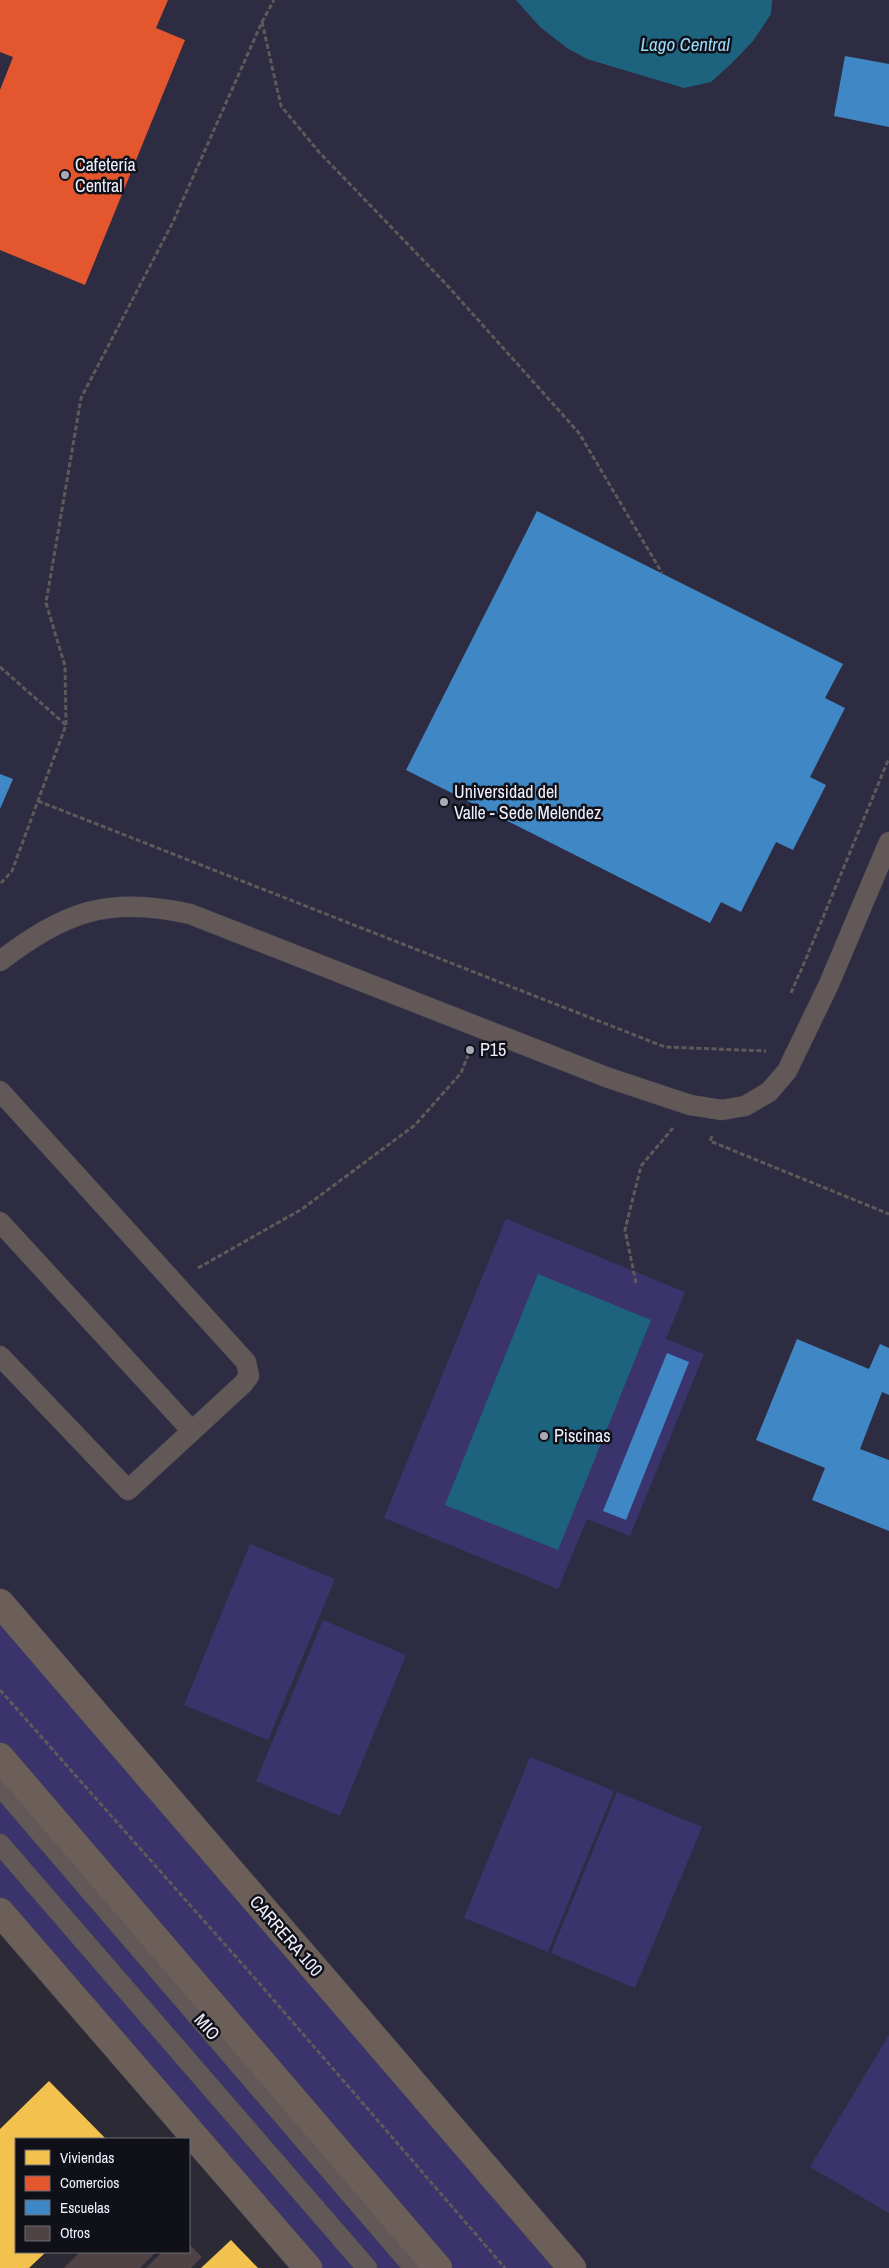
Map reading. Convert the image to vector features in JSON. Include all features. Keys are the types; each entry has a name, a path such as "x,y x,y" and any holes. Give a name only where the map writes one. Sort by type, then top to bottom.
{"main road":[{"name":"CARRERA 100","path":"0,1603 572,2268"},
{"path":"0,1757 438,2268"},
{"path":"0,1912 308,2268"}],"lane":[{"path":"0,961 49,926 77,914 108,907 134,905 162,907 190,914 606,1077 690,1105 722,1110 745,1106 769,1092 787,1071 829,984 889,842"},
{"path":"0,1091 246,1362 249,1376 243,1384 128,1490 0,1356"},
{"path":"0,1222 192,1431"},
{"name":"MIO","path":"0,1786 414,2268"},
{"name":"MIO","path":"0,1844 367,2268"}],"path":[{"path":"0,884 12,871 66,725 65,666 46,603 81,398 174,222 262,22 274,0"},
{"path":"262,22 281,106 319,152 446,284 579,433 662,573"},
{"path":"0,667 66,725"},
{"path":"789,998 889,758"},
{"path":"38,801 666,1047 767,1051"},
{"path":"800,972 829,984"},
{"path":"177,1286 205,1262 302,1209 415,1125 461,1073 480,1027"},
{"path":"722,1110 710,1142 889,1214"},
{"path":"636,1283 625,1230 641,1166 678,1122 722,1110"},
{"path":"0,1690 259,1983 505,2268"}],"shaded area":[{"name":"Universidad del Valle - Sede Melendez","path":"0,0 889,0 889,2268 572,2268 0,1603"},
{"name":"Piscinas","path":"506,1219 685,1292 666,1339 704,1354 630,1536 587,1519 558,1589 384,1518"},
{"path":"250,1544 335,1579 268,1740 184,1705"},
{"path":"0,1603 572,2268 308,2268 0,1912"},
{"path":"323,1620 406,1655 340,1816 256,1781"},
{"path":"530,1757 614,1791 548,1952 464,1918"},
{"path":"617,1792 702,1827 635,1988 551,1953"},
{"path":"889,2035 889,2213 810,2167"}],"water":[{"name":"Lago Central","path":"516,0 772,0 771,14 753,41 731,64 711,82 684,88 587,59 567,48 540,27"},
{"path":"538,1274 651,1320 558,1550 445,1505"}],"building: Viviendas":[{"path":"49,2081 105,2138 15,2138 15,2253 45,2253 29,2268 0,2268 0,2129"},
{"path":"231,2240 258,2268 201,2268"}],"building: Comercios":[{"name":"Cafetería Central","path":"0,0 168,0 156,28 185,40 85,285 0,250 0,90 13,57 0,52"}],"building: Escuelas":[{"path":"845,56 889,64 889,127 834,116"},
{"path":"537,511 843,664 825,698 845,708 810,777 826,785 793,850 776,842 741,912 721,902 710,923 406,770"},
{"path":"0,774 13,779 0,809"},
{"path":"797,1339 869,1369 880,1344 889,1348 889,1395 882,1392 860,1449 889,1460 889,1531 812,1500 825,1468 756,1440"},
{"path":"667,1353 689,1362 626,1520 603,1511"}],"building: Otros":[{"path":"190,2245 202,2257 191,2268 146,2268 161,2253 190,2253"},
{"path":"79,2253 155,2253 140,2268 64,2268"}],"place":[{"name":"Cafetería Central","path":"65,175"},
{"name":"Universidad del Valle - Sede Melendez","path":"444,802"},
{"name":"P15","path":"470,1050"},
{"name":"Piscinas","path":"544,1436"}]}
